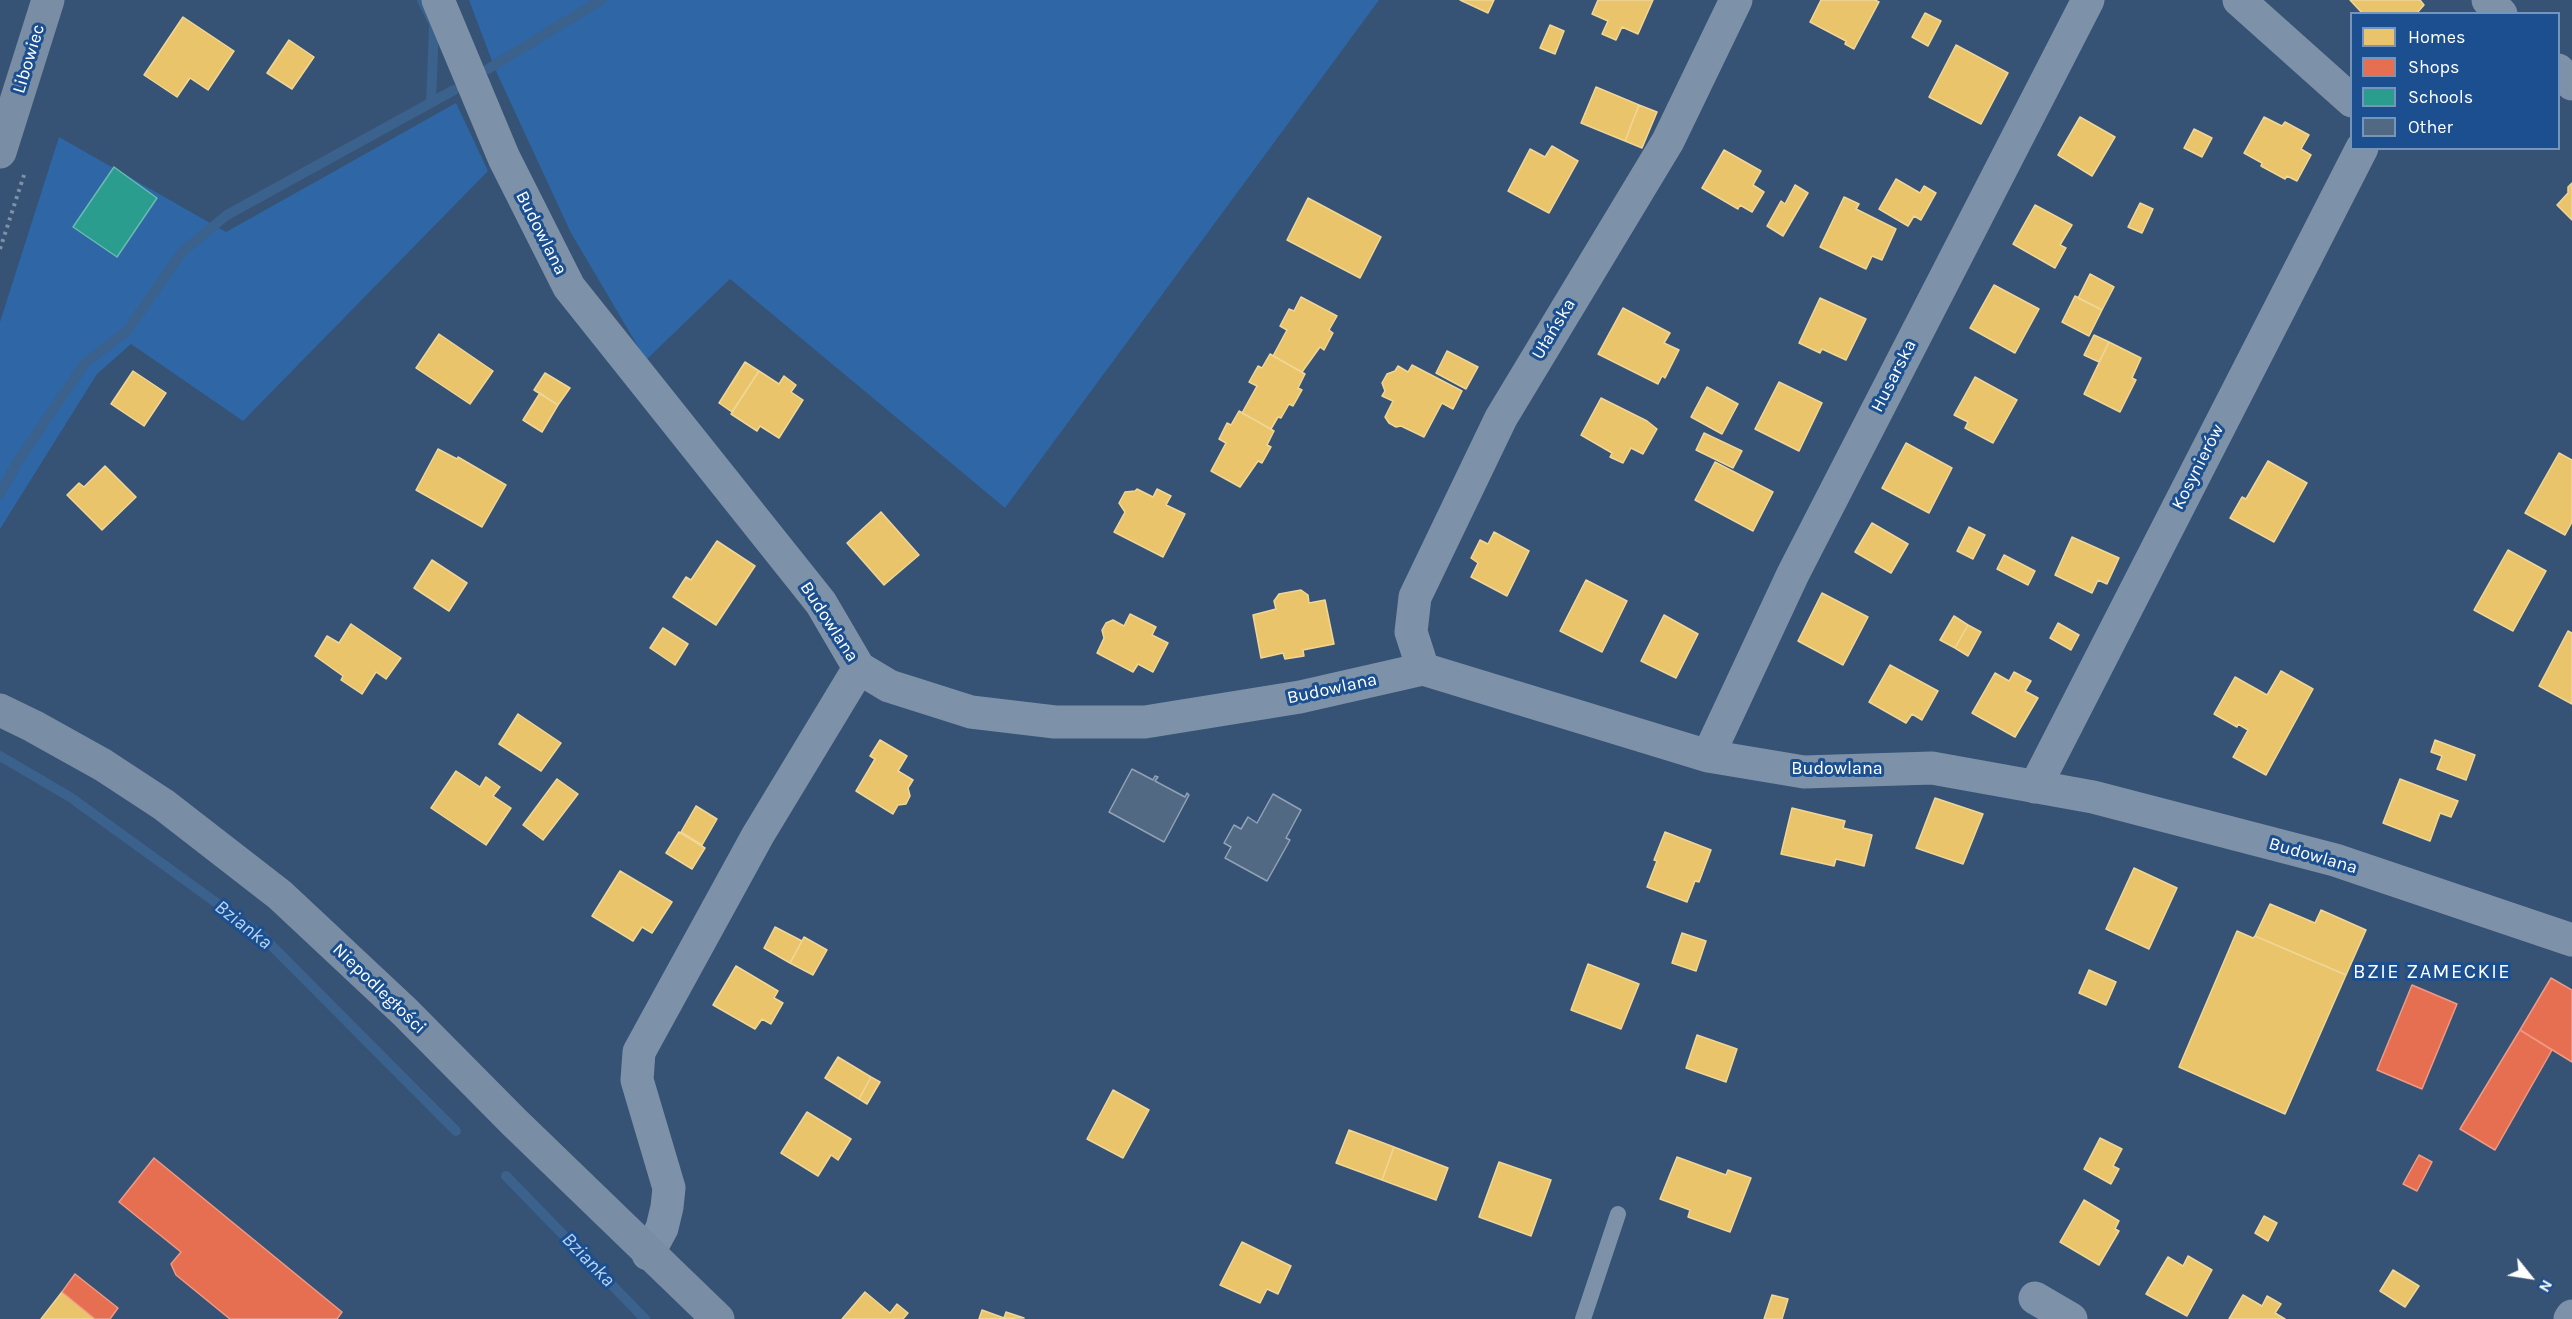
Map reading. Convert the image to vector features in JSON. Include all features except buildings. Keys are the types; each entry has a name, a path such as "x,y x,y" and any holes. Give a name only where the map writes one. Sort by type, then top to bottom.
{"street":[{"name":"Libowiec","path":"0,152 48,0"},
{"name":"Budowlana","path":"438,0 504,158 569,287 820,603 859,668 890,686 971,712 1055,722 1145,722 1300,697 1423,669 1708,756 1804,772 1932,768 2093,797 2334,860 2572,940"},
{"name":"Ułańska","path":"1423,669 1411,632 1416,597 1501,418 1668,141 1736,0"},
{"name":"Husarska","path":"1708,756 1793,574 2088,0"},
{"path":"2240,0 2350,99"},
{"path":"2560,71 2572,84"},
{"name":"Kosynierów","path":"2035,787 2361,150"},
{"path":"648,1254 662,1228 669,1188 637,1080 639,1052 758,836 859,668"},
{"name":"Niepodległości","path":"0,710 93,759 147,794 280,895 405,1012 648,1254 718,1319"},
{"path":"2035,1298 2071,1319"}],"lane":[{"path":"1583,1319 1618,1214"}],"shaded area":[{"path":"469,0 1379,0 1005,508 730,279 646,360 571,233 495,69"},
{"path":"456,103 488,171 243,421 131,344 97,374 0,529 0,322 59,137 226,232"}],"waterway":[{"path":"422,0 434,24 431,103"},
{"path":"488,69 601,0"},
{"path":"0,494 18,461 85,363 126,332 182,252 227,215 454,90"},
{"name":"Bzianka","path":"0,756 70,797 261,935 456,1131"},
{"name":"Bzianka","path":"506,1176 645,1319"}],"district":[{"name":"BZIE ZAMECKIE","path":"2432,972"}]}
